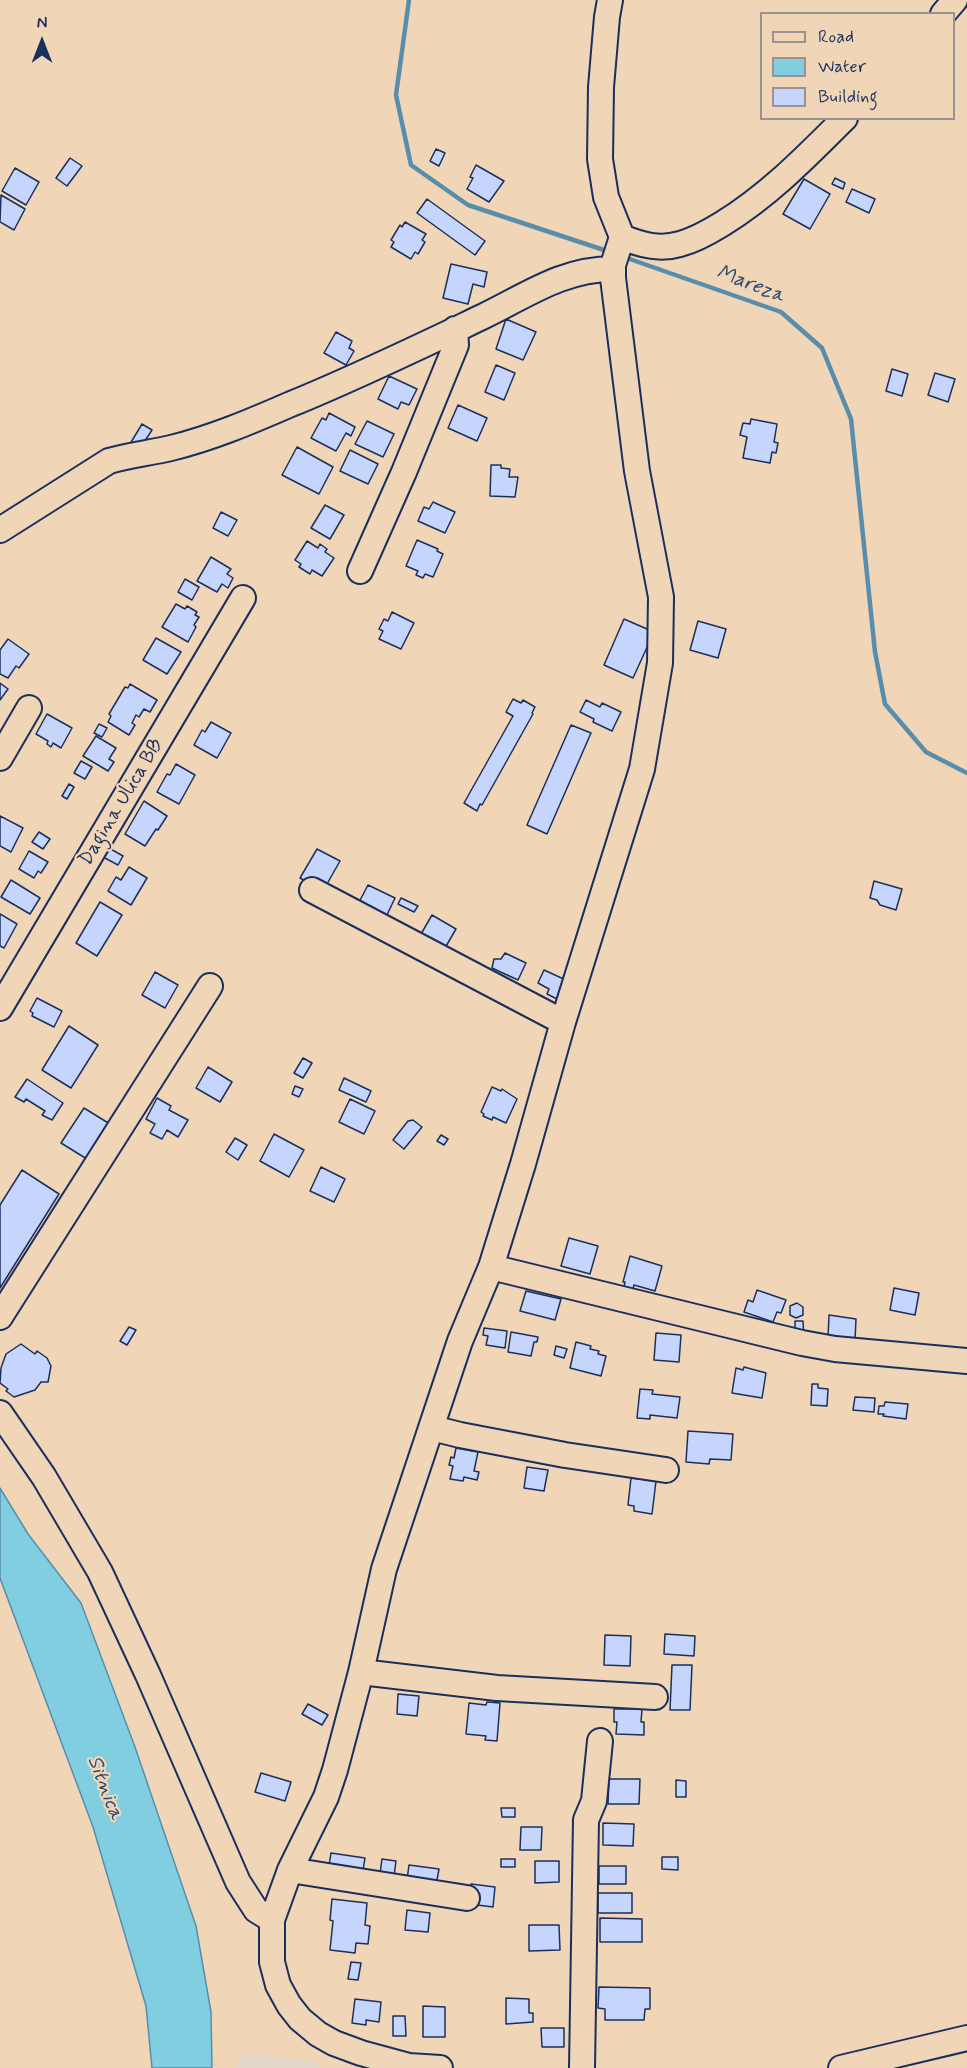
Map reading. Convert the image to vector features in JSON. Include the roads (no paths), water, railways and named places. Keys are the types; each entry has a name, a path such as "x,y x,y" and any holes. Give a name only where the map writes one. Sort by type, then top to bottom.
{"street":[{"path":"441,2068 409,2067 361,2053 334,2043 318,2034 300,2019 278,1985 272,1962 272,1920 290,1870 326,1797 361,1672 384,1569 460,1341 491,1267 563,1022 642,769 660,663 660,590 637,471 616,255 600,159 602,87 610,0"},
{"path":"945,12 955,0"},
{"path":"0,530 108,461 208,438 292,404 560,278 583,271 616,255 648,246 687,242 710,231 744,210 792,172 843,120"},
{"path":"360,571 456,345 455,329"},
{"name":"Dagina Ulica BB","path":"0,1008 243,598"},
{"path":"0,758 29,708"},
{"path":"312,890 563,1022"},
{"path":"0,1317 210,986"},
{"path":"491,1267 802,1343 835,1349 967,1361"},
{"path":"0,1413 44,1477 100,1572 148,1675 234,1875 250,1905 272,1920"},
{"path":"432,1428 565,1455 666,1470"},
{"path":"361,1672 497,1688 655,1697"},
{"path":"582,2068 586,1820 594,1801 600,1741"},
{"path":"290,1870 467,1898"},
{"path":"841,2068 967,2038"}],"water":[{"name":"Sitnica","path":"0,1488 28,1534 81,1603 135,1747 196,1926 211,2012 212,2068 152,2068 146,2006 93,1827 0,1578"}],"waterway":[{"name":"Mareza","path":"409,0 396,95 411,165 468,205 610,252"},
{"name":"Mareza","path":"624,257 781,312 822,348 851,419 875,652 885,704 926,752 967,773"}]}
